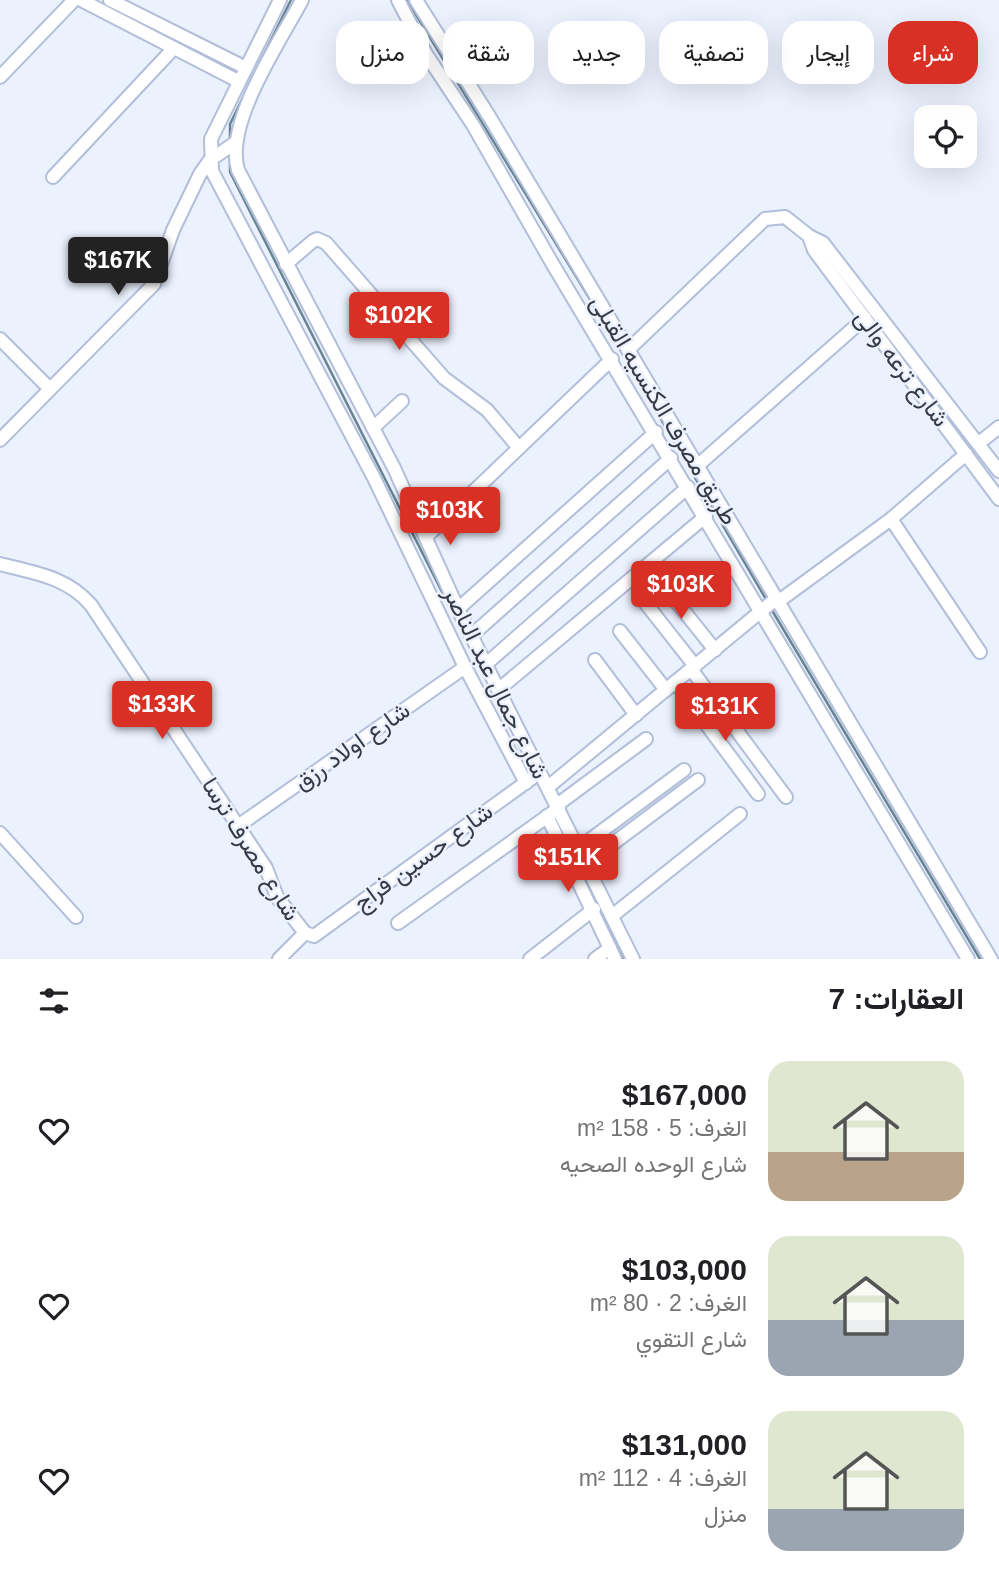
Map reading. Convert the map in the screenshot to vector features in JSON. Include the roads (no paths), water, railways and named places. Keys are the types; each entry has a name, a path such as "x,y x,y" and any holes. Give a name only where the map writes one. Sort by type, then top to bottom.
{"street":[{"path":"0,77 74,0"},
{"path":"81,0 238,81"},
{"path":"110,0 244,67"},
{"path":"0,440 157,280 178,217 214,157 233,144 267,47 280,0"},
{"path":"214,157 211,139 244,67 267,47 302,0"},
{"name":"طريق مصرف الكنسيه القبلى","path":"398,0 966,958"},
{"path":"405,15 418,3"},
{"name":"طريق مصرف الكنسيه القبلى","path":"418,3 992,959"},
{"path":"53,177 174,48"},
{"name":"شارع جمال عبد الناصر","path":"233,144 238,170 427,536 458,609 498,690 534,777"},
{"name":"شارع جمال عبد الناصر","path":"214,157 216,181 376,477 465,667 534,777 548,787 554,810 613,953"},
{"name":"شارع ترعه والى","path":"628,349 765,219 785,217 809,236 824,243 999,471"},
{"name":"شارع ترعه والى","path":"809,236 814,250 997,492"},
{"path":"286,264 313,241 326,243 444,378 486,410 519,448"},
{"path":"697,466 865,318"},
{"path":"0,339 50,389"},
{"path":"427,536 612,359"},
{"path":"373,428 402,401"},
{"path":"979,443 999,427"},
{"path":"458,609 656,432"},
{"path":"548,787 762,611 891,519 966,454"},
{"path":"471,636 671,458"},
{"path":"376,477 392,469"},
{"path":"485,664 688,487"},
{"path":"498,690 717,499"},
{"path":"891,519 980,652"},
{"name":"شارع مصرف ترسا","path":"0,564 54,577 80,593 120,645 272,877 277,897 305,933"},
{"path":"667,590 715,650"},
{"path":"640,596 786,797"},
{"path":"620,631 671,686 758,794"},
{"path":"595,660 636,715"},
{"name":"شارع اولاد رزق","path":"239,826 465,667"},
{"path":"398,922 554,810 646,739"},
{"path":"579,848 684,770"},
{"name":"شارع حسين فراج","path":"305,933 314,936 534,777"},
{"path":"587,863 698,780"},
{"name":"شارع جمال عبد الناصر","path":"554,810 587,863 633,959"},
{"path":"612,916 740,814"},
{"path":"0,833 76,917"},
{"path":"917,874 936,863"},
{"path":"530,959 594,909"},
{"path":"279,959 305,933"},
{"path":"595,959 613,953"}],"waterway":[{"path":"258,66 291,0"},
{"path":"407,0 610,332 767,601"},
{"path":"230,140 230,124 251,81"},
{"path":"230,153 230,172 534,774"},
{"path":"770,607 980,959"},
{"path":"537,780 551,809"},
{"path":"554,815 560,828"},
{"path":"579,865 623,959"}]}
